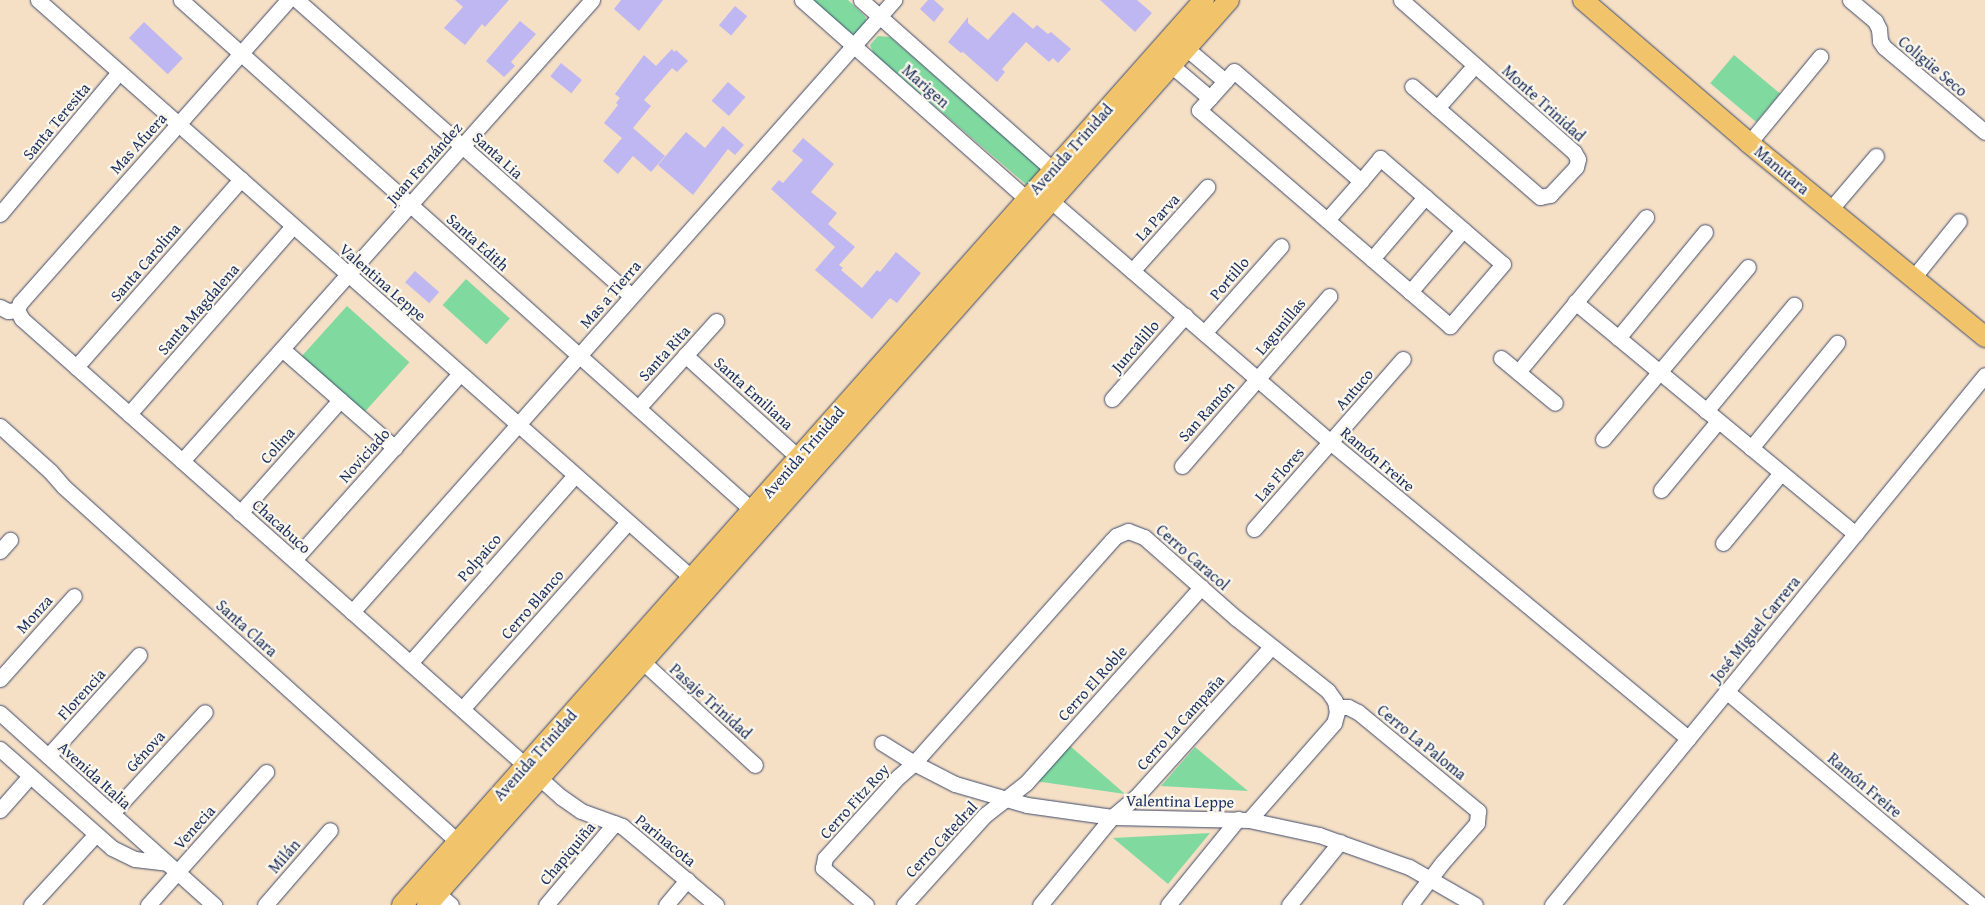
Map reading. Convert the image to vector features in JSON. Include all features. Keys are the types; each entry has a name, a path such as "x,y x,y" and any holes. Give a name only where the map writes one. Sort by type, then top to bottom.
{"main road":[{"name":"Avenida Trinidad","path":"533,772 643,662 752,510 1204,0"},
{"name":"Avenida Trinidad","path":"402,905 435,896 465,848 699,584 1050,200 1228,0"},
{"name":"Manutara","path":"1588,2 1749,142 1985,337"}],"street":[{"name":"Valentina Leppe","path":"38,0 699,584"},
{"name":"Santa Edith","path":"182,0 752,510"},
{"name":"Mas Afuera","path":"17,310 20,303 288,0"},
{"name":"Santa Lia","path":"297,0 631,296"},
{"name":"Juan Fernández","path":"182,461 592,0"},
{"name":"Marigen","path":"802,0 1027,199"},
{"name":"Marigen","path":"861,0 1053,170"},
{"name":"Mas a Tierra","path":"352,612 894,0"},
{"name":"Monte Trinidad","path":"1402,0 1574,152 1578,159 1576,167 1550,195 1540,197 1412,86"},
{"name":"Coligüe Seco","path":"1850,0 1875,21 1879,29 1880,41 1884,47 1985,132"},
{"path":"1186,48 1225,81"},
{"path":"1749,142 1820,57"},
{"path":"1171,65 1210,98"},
{"path":"1437,108 1475,65"},
{"path":"1327,220 1361,181 1380,158 1503,264 1450,326 1410,292 1200,110 1210,98 1234,71 1361,181"},
{"name":"Santa Teresita","path":"0,214 119,72"},
{"path":"1830,210 1876,156"},
{"path":"1027,199 1050,200 1053,170"},
{"name":"Santa Carolina","path":"76,367 241,180"},
{"name":"La Parva","path":"1132,271 1207,187"},
{"path":"1372,259 1426,197"},
{"name":"Ramón Freire","path":"1050,200 1330,442 1688,738"},
{"path":"1518,372 1646,217"},
{"path":"1913,278 1959,221"},
{"name":"Santa Magdalena","path":"129,414 293,226"},
{"path":"1410,292 1464,230"},
{"path":"1618,338 1705,232"},
{"name":"Portillo","path":"1204,333 1281,246"},
{"path":"1604,440 1748,267"},
{"name":"Lagunillas","path":"1258,380 1329,296"},
{"path":"1575,302 1855,534"},
{"path":"1706,411 1794,305"},
{"path":"0,307 8,311 17,310"},
{"name":"Chacabuco","path":"17,310 22,319 533,772"},
{"name":"Juncalillo","path":"1112,399 1185,316"},
{"name":"Santa Rita","path":"638,408 716,321"},
{"path":"1751,448 1837,343"},
{"path":"282,349 394,448"},
{"name":"Santa Emiliana","path":"685,355 798,457"},
{"path":"1501,358 1555,403"},
{"name":"Antuco","path":"1330,442 1403,359"},
{"name":"Noviciado","path":"294,560 460,374"},
{"name":"José Miguel Carrera","path":"1552,905 1985,375"},
{"name":"San Ramón","path":"1182,466 1258,380"},
{"name":"Colina","path":"240,513 340,400"},
{"path":"1661,490 1718,421"},
{"name":"Santa Clara","path":"0,426 50,471 64,487 465,848"},
{"name":"Las Flores","path":"1254,529 1330,442"},
{"path":"1723,543 1781,473"},
{"name":"Polpaico","path":"410,663 575,475"},
{"name":"Cerro Blanco","path":"462,709 628,522"},
{"name":"Cerro Caracol","path":"914,763 1116,536 1128,531 1139,534 1271,647 1328,691 1337,706"},
{"name":"Cerro El Roble","path":"1005,799 1026,783 1201,587"},
{"name":"Monza","path":"0,679 74,596"},
{"name":"Cerro La Campaña","path":"1040,905 1112,817 1136,797 1271,647"},
{"name":"Florencia","path":"48,756 139,655"},
{"name":"Pasaje Trinidad","path":"643,662 755,765"},
{"name":"Ramón Freire","path":"1726,691 1981,905"},
{"path":"1168,905 1243,820 1330,727 1336,718 1337,706"},
{"name":"Cerro La Paloma","path":"1337,706 1348,707 1358,712 1476,808 1479,814 1477,823 1442,863 1432,879"},
{"name":"Génova","path":"112,813 205,712"},
{"name":"Avenida Italia","path":"0,713 214,905"},
{"name":"Valentina Leppe","path":"882,743 914,763 955,784 1005,799 1056,811 1112,817 1243,820 1298,830 1384,856 1432,879 1475,905"},
{"path":"0,749 112,848 126,857 172,868"},
{"name":"Cerro Fitz Roy","path":"866,905 826,870 823,862 898,777 914,763"},
{"name":"Venecia","path":"148,905 172,868 266,772"},
{"name":"Parinacota","path":"533,772 576,808 615,823 630,832 716,905"},
{"path":"0,810 30,776"},
{"name":"Cerro Catedral","path":"904,905 985,815 1005,799"},
{"name":"Chapiquiña","path":"546,905 615,823"},
{"name":"Milán","path":"265,905 330,830"},
{"path":"31,905 96,834"},
{"path":"1289,905 1340,842"},
{"path":"1410,905 1432,879"},
{"path":"666,905 687,880"}],"green space":[{"path":"812,0 848,0 865,16 867,23 855,34 851,33"},
{"path":"878,36 890,37 1042,170 1028,186 874,54 870,45"},
{"path":"1734,55 1780,94 1756,122 1710,83"},
{"path":"466,279 510,318 486,344 443,305"},
{"path":"347,306 409,362 364,413 301,357"},
{"path":"1069,745 1125,794 1035,781"},
{"path":"1195,747 1248,791 1161,786"},
{"path":"1210,833 1168,884 1113,838"}],"building":[{"path":"455,0 509,0 485,27 482,24 465,45 444,28 463,7"},
{"path":"621,0 663,0 639,31 614,9"},
{"path":"928,0 934,0 944,9 934,22 920,9"},
{"path":"1100,0 1137,0 1152,13 1135,32"},
{"path":"735,6 747,16 731,35 719,25"},
{"path":"1013,12 1033,29 1037,25 1048,34 1051,32 1071,49 1058,63 1053,58 1049,62 1026,42 1002,69 1005,72 997,82 963,52 961,53 948,42 968,17 968,23 988,40"},
{"path":"520,21 536,34 511,62 515,66 504,77 486,61"},
{"path":"144,22 183,58 168,74 129,38"},
{"path":"672,49 674,52 676,50 688,61 677,72 672,68 644,100 651,106 633,128 665,156 651,172 633,156 618,174 603,161 622,138 604,123 618,105 616,103 620,98 615,94 644,55 656,66"},
{"path":"561,63 582,80 571,93 550,76"},
{"path":"728,82 745,97 729,116 712,101"},
{"path":"723,126 744,145 735,155 728,149 693,195 658,165 686,132 705,148"},
{"path":"803,138 834,164 811,192 837,213 828,224 855,247 839,265 843,268 841,270 862,288 877,270 880,272 896,252 921,273 897,303 890,298 872,319 815,270 835,247 771,189 779,180 783,183 803,160 792,151"},
{"path":"415,271 439,292 429,303 405,282"}]}
